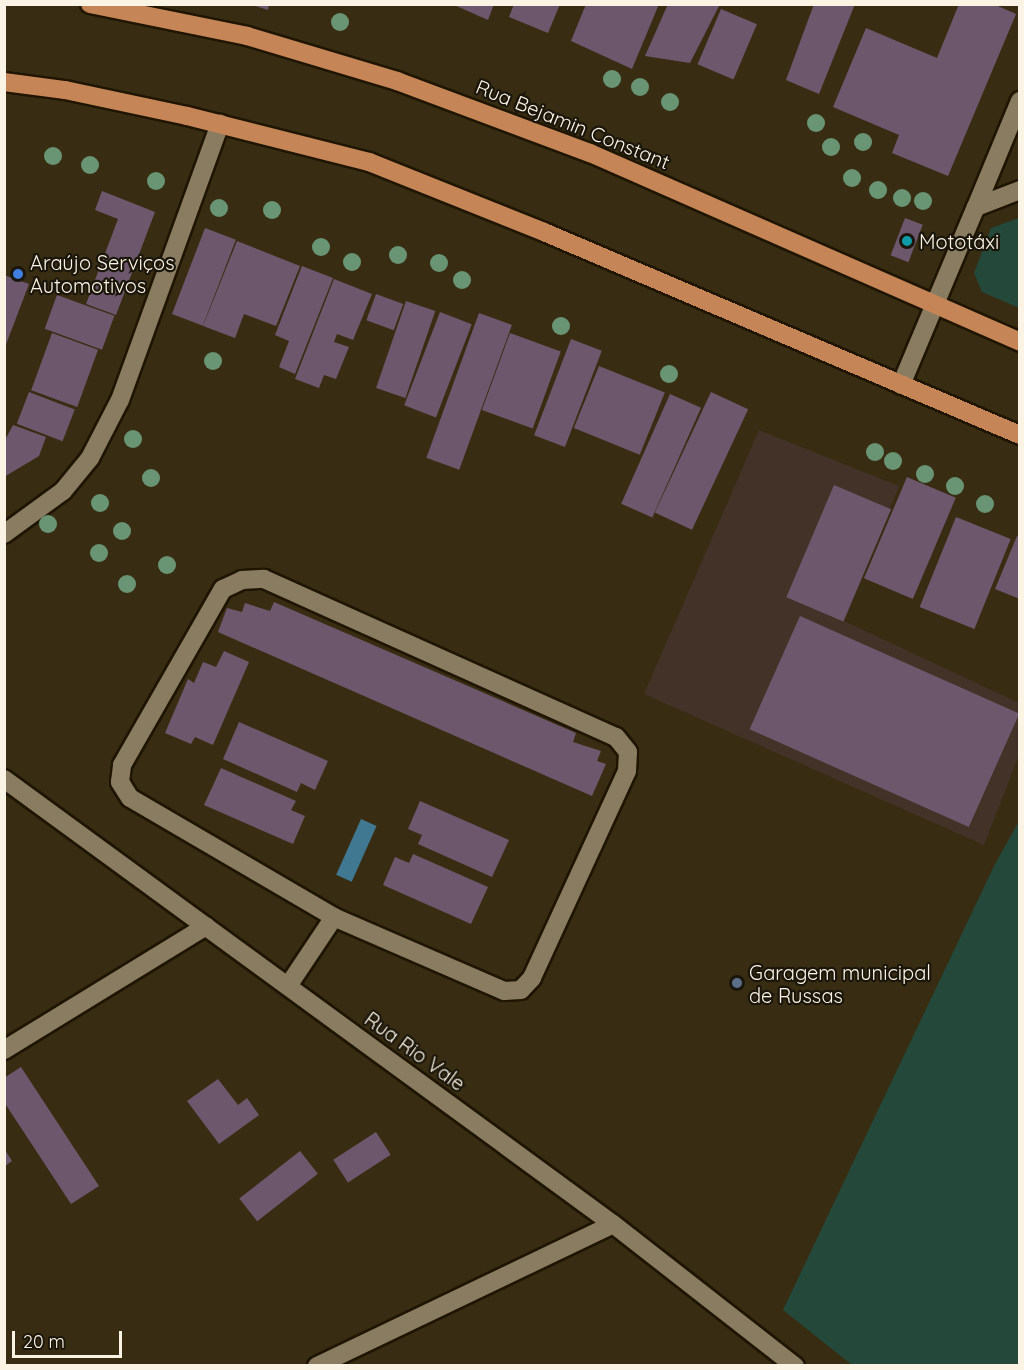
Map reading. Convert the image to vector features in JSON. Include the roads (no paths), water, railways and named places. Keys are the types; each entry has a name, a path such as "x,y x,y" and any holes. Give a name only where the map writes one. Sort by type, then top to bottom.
{"main road":[{"name":"Rua Bejamin Constant","path":"90,4 247,36 397,81 590,153 1020,342"},
{"path":"4,82 65,90 220,124 369,162 1020,435"}],"street":[{"path":"901,385 1020,101"},
{"path":"4,534 63,491 90,458 120,400 220,124"},
{"path":"976,207 1020,190"},
{"path":"264,579 285,586 616,737 628,752 627,771 532,978 521,990 504,991 334,917 130,798 120,782 122,765 223,589 242,580 264,579"},
{"name":"Rua Rio Vale","path":"4,779 613,1224 795,1365"},
{"path":"288,986 334,917"},
{"path":"4,1050 206,926"},
{"path":"317,1365 613,1224"}],"water":[{"path":"361,819 377,826 352,882 336,875"}],"place":[{"name":"Mototáxi","path":"907,241"},
{"name":"Araújo Serviços Automotivos","path":"18,274"},
{"name":"Garagem municipal de Russas","path":"737,983"}]}
